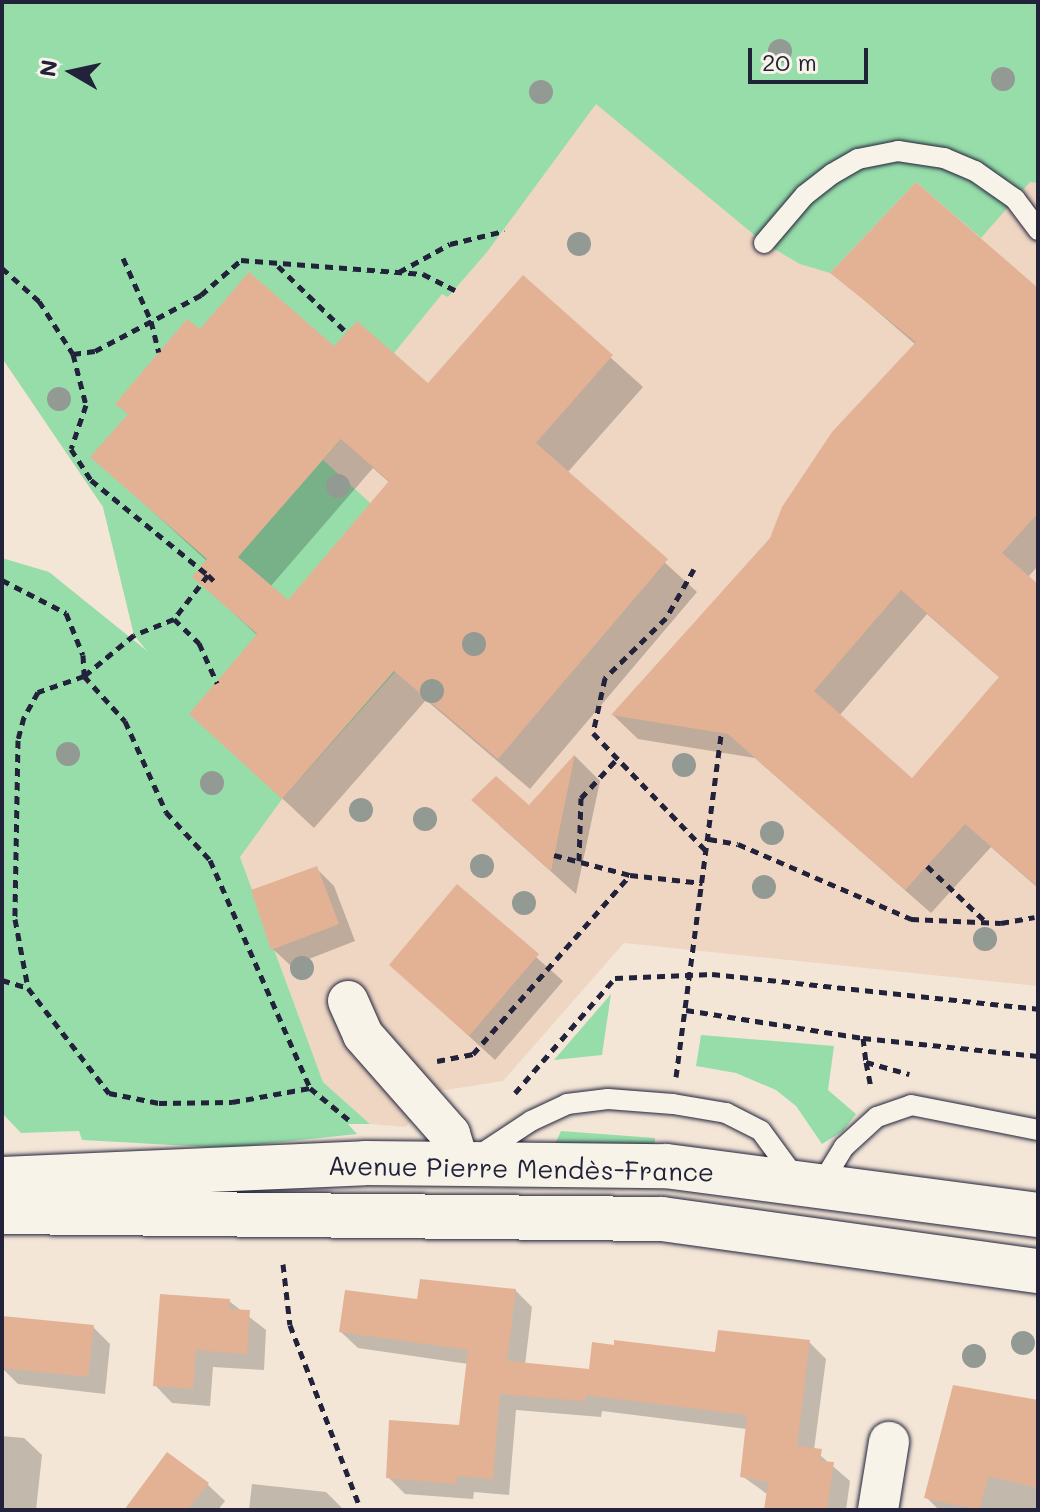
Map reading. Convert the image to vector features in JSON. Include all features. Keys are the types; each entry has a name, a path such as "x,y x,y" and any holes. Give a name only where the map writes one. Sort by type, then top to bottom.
{"street":[{"path":"348,1001 363,1035 450,1134 463,1164"},
{"name":"Avenue Pierre Mendès-France","path":"2,1179 365,1163 666,1166 810,1182 1038,1215"},
{"name":"Avenue Pierre Mendès-France","path":"2,1212 282,1218 662,1219 1038,1271"},
{"path":"878,1510 889,1442"}],"lane":[{"path":"764,243 805,195 832,174 858,159 898,151 944,158 975,171 1015,199 1038,230"},
{"path":"463,1164 531,1121 567,1104 608,1099 726,1113 761,1131 810,1182 877,1117 911,1105 1038,1130"}],"path":[{"path":"398,273 450,244 504,231"},
{"path":"123,258 151,321 159,352"},
{"path":"73,354 95,351 201,295 241,260 423,274 455,290"},
{"path":"278,265 346,332"},
{"path":"2,268 39,301 73,354 86,405 71,449 91,480 216,583"},
{"path":"694,569 666,618 605,678 593,733 707,852"},
{"path":"208,575 174,619 134,635 84,676 38,692 18,740 15,919 28,988 84,1067 109,1093 159,1103 232,1102 310,1088"},
{"path":"2,580 66,613 83,655 84,676 125,721 166,812 210,860 310,1088 356,1126"},
{"path":"174,619 199,643 217,683"},
{"path":"674,1085 721,733"},
{"path":"579,861 581,798 616,760"},
{"path":"709,839 738,844 911,919 987,923 1034,917"},
{"path":"554,855 630,875 703,883"},
{"path":"927,866 987,923"},
{"path":"394,1069 473,1054 630,875"},
{"path":"508,1101 615,978 691,975 1038,1009"},
{"path":"2,980 28,988"},
{"path":"686,1010 863,1038 1038,1056"},
{"path":"863,1038 872,1090"},
{"path":"866,1062 910,1074"},
{"path":"283,1264 290,1325 361,1510"}],"shaded area":[{"path":"2,2 1038,2 1038,986 624,943 503,1081 433,1092 406,1127 370,1124 323,1082 240,857 151,655 134,635 103,507 2,358"}],"green space":[{"path":"2,2 1038,2 1038,183 1030,182 981,238 916,182 830,273 800,264 764,243 596,104 487,252 448,297 442,294 394,353 406,364 323,460 467,591 282,799 240,857 323,1082 370,1124 348,1124 357,1134 227,1148 82,1140 79,1131 21,1133 2,1113 2,558 49,572 147,651 134,635 103,507 2,358"},
{"path":"611,994 602,1055 554,1060"},
{"path":"701,1035 834,1046 828,1090 856,1114 843,1131 822,1144 796,1106 776,1090 736,1073 696,1066"},
{"path":"561,1131 655,1138 654,1154 554,1146"}],"building":[{"path":"916,182 1038,288 1038,513 1002,553 1038,584 1038,887 965,824 905,890 728,734 611,715 770,538 782,507 832,432 916,342 830,273","holes":["901,590 999,677 912,778 814,691"]},
{"path":"249,272 334,346 357,321 428,383 523,275 613,355 536,443 668,559 498,759 394,671 282,799 189,714 257,634 192,577 207,559 90,457 128,414 115,404 187,319 200,329","holes":["341,439 389,481 288,600 238,557"]},
{"path":"575,754 551,871 471,800 496,776 529,805"},
{"path":"317,866 339,924 271,950 251,890"},
{"path":"457,884 539,954 469,1036 389,965"},
{"path":"420,1279 516,1289 507,1361 589,1369 592,1342 614,1345 614,1340 715,1352 718,1330 810,1340 797,1446 822,1449 820,1461 834,1462 827,1510 764,1510 768,1482 740,1477 747,1415 586,1395 585,1401 500,1394 493,1479 457,1476 457,1484 386,1478 389,1420 459,1425 468,1350 339,1332 345,1290 417,1299"},
{"path":"160,1294 230,1299 229,1309 250,1310 247,1354 196,1350 193,1389 153,1386"},
{"path":"2,1316 94,1325 88,1377 2,1368"},
{"path":"953,1385 1038,1400 1038,1488 989,1476 979,1510 924,1498"},
{"path":"167,1452 209,1483 187,1510 124,1510"}]}
